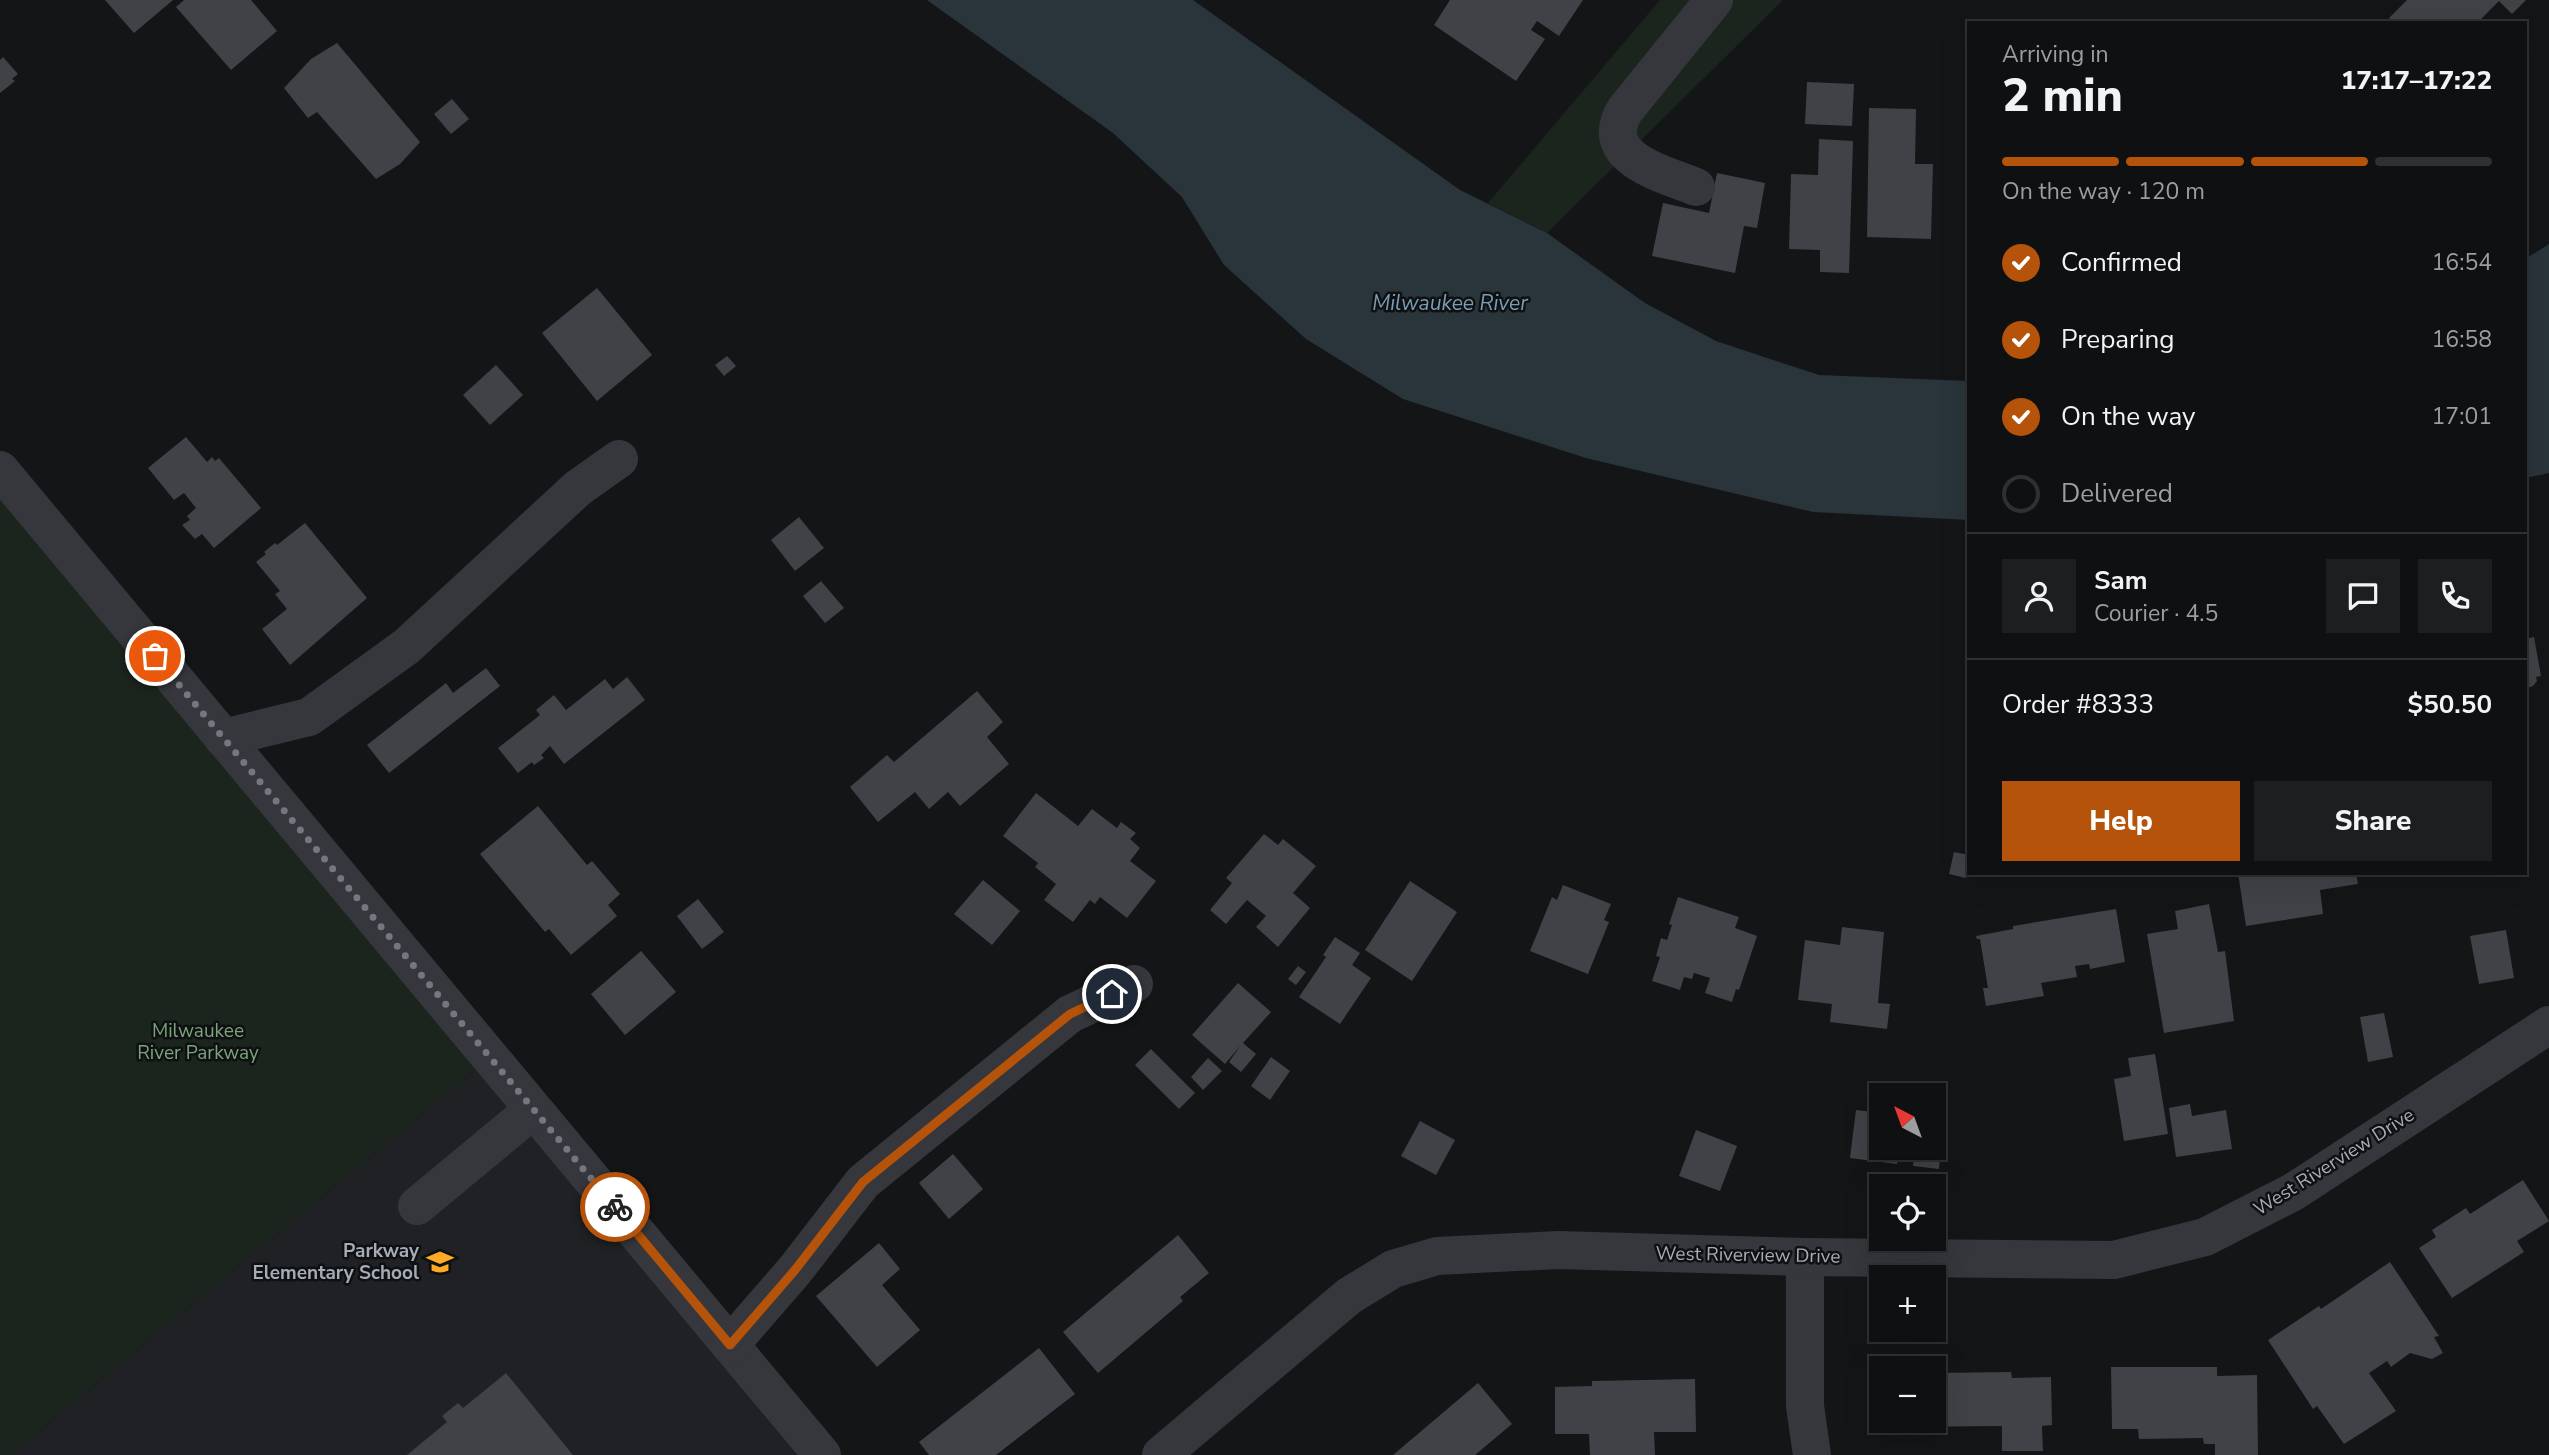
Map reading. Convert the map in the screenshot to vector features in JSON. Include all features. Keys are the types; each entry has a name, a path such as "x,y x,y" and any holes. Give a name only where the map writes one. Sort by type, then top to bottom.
{"street":[{"path":"1696,187 1630,157 1616,135 1618,123 1625,110 1714,0"},
{"path":"223,738 309,717 407,646 578,488 619,459"},
{"path":"0,470 822,1455"},
{"path":"730,1345 795,1270 863,1182 1070,1014 1134,984"},
{"name":"West Riverview Drive","path":"1161,1455 1349,1296 1393,1269 1437,1256 1558,1250 1805,1257 2114,1260 2205,1237 2293,1192 2549,1025"},
{"path":"417,1206 534,1110"},
{"path":"1805,1257 1805,1406 1812,1455"}],"shaded area":[{"name":"Parkway Elementary School","path":"477,1069 797,1455 10,1455"}],"green space":[{"path":"1660,0 1783,0 1547,233 1488,203"},
{"name":"Milwaukee River Parkway","path":"0,487 477,1069 10,1455 0,1455"}],"water":[{"name":"Milwaukee River","path":"927,0 1193,0 1460,190 1547,233 1645,303 1716,341 1819,375 1967,381 1967,520 1813,512 1586,458 1403,399 1306,339 1224,265 1182,197 1113,133"},
{"path":"2549,244 2549,473 2527,478 2527,258"}],"building":[{"path":"105,0 173,0 134,33"},
{"path":"184,0 251,0 277,31 231,70 176,7"},
{"path":"1450,0 1583,0 1559,36 1537,21 1531,30 1545,39 1516,81 1434,25"},
{"path":"2407,0 2526,0 2512,14 2499,1 2479,21 2392,21 2389,18"},
{"path":"337,43 420,142 400,164 376,179 317,112 308,118 284,88 311,59"},
{"path":"3,57 18,74 12,79 15,81 0,93 0,60"},
{"path":"1807,82 1854,84 1852,126 1805,124"},
{"path":"452,99 469,119 451,134 434,114"},
{"path":"1869,108 1916,109 1915,164 1933,164 1931,239 1867,237"},
{"path":"1819,139 1853,141 1849,273 1820,272 1820,250 1789,249 1791,174 1818,175"},
{"path":"1717,173 1765,183 1757,228 1744,226 1735,273 1652,256 1663,203 1709,213"},
{"path":"597,288 652,355 597,401 542,333"},
{"path":"727,356 736,366 724,376 715,365"},
{"path":"496,365 523,395 490,425 463,395"},
{"path":"186,437 207,462 212,457 215,461 219,458 261,508 214,548 202,534 195,539 182,525 190,520 187,516 196,508 184,493 174,500 148,468"},
{"path":"799,517 824,548 795,571 771,540"},
{"path":"305,523 367,598 290,665 262,629 287,609 275,594 280,591 256,562 275,543 277,545"},
{"path":"821,581 844,608 825,623 803,596"},
{"path":"2534,637 2541,676 2536,677 2537,681 2533,686 2527,688 2527,639"},
{"path":"486,668 500,686 389,773 367,745 446,683 453,693"},
{"path":"627,677 645,700 564,764 550,746 541,755 544,758 534,765 532,762 518,773 498,748 540,715 536,710 554,695 566,710 605,679 613,689"},
{"path":"977,691 1003,722 987,737 1009,764 960,806 948,792 929,809 915,792 878,822 850,787 887,755 894,762"},
{"path":"1036,793 1078,826 1092,809 1117,828 1121,822 1136,833 1130,839 1140,848 1130,861 1156,881 1127,918 1100,897 1095,904 1090,900 1073,922 1044,900 1056,884 1035,867 1038,863 1003,836"},
{"path":"538,806 587,865 592,861 620,894 608,905 617,916 571,955 549,929 545,932 480,854"},
{"path":"1264,834 1278,845 1283,839 1316,866 1293,893 1310,908 1278,947 1256,927 1266,916 1247,900 1226,924 1210,910 1232,883 1226,878"},
{"path":"1954,852 1967,855 1966,878 1949,874"},
{"path":"2238,875 2356,875 2358,884 2320,890 2323,914 2246,926"},
{"path":"983,880 1020,911 992,945 954,914"},
{"path":"1410,881 1457,912 1412,981 1365,950"},
{"path":"1563,885 1611,904 1604,920 1609,922 1588,974 1530,951 1552,897 1557,900"},
{"path":"1678,897 1739,917 1735,928 1757,936 1739,990 1736,989 1732,1002 1705,993 1710,978 1694,973 1692,979 1684,977 1680,990 1652,981 1660,957 1656,956 1661,938 1667,940"},
{"path":"698,899 724,932 702,949 677,916"},
{"path":"2209,904 2218,952 2225,951 2234,1021 2164,1033 2147,934 2178,929 2175,911"},
{"path":"2116,909 2125,962 2090,969 2089,964 2075,966 2077,977 2041,983 2044,996 1986,1006 1983,988 1988,988 1980,939 1976,936 2013,929 2013,926"},
{"path":"1842,927 1884,932 1878,1003 1890,1004 1887,1029 1830,1022 1832,1004 1798,1000 1805,940 1840,945"},
{"path":"2506,930 2514,978 2479,984 2470,936"},
{"path":"1335,937 1360,953 1352,965 1371,978 1340,1024 1299,997 1326,957 1323,955"},
{"path":"641,951 676,992 625,1035 591,994"},
{"path":"1298,966 1306,972 1296,985 1288,979"},
{"path":"1238,983 1271,1012 1243,1043 1256,1054 1241,1072 1229,1062 1241,1045 1225,1064 1192,1035"},
{"path":"2384,1013 2393,1057 2368,1062 2360,1017"},
{"path":"1151,1049 1195,1093 1179,1109 1135,1065"},
{"path":"2155,1054 2168,1134 2124,1141 2114,1079 2131,1076 2128,1058"},
{"path":"1271,1057 1290,1071 1270,1100 1251,1086"},
{"path":"1208,1058 1222,1071 1203,1090 1191,1077"},
{"path":"2190,1104 2192,1116 2226,1110 2232,1149 2176,1157 2169,1108"},
{"path":"1856,1110 1869,1112 1869,1160 1898,1160 1897,1164 1850,1158"},
{"path":"1420,1121 1455,1140 1436,1175 1401,1156"},
{"path":"1696,1130 1737,1146 1720,1191 1679,1176"},
{"path":"953,1154 983,1189 949,1219 919,1183"},
{"path":"1914,1160 1940,1160 1939,1169 1913,1166"},
{"path":"2523,1180 2549,1221 2517,1241 2524,1252 2452,1298 2419,1248 2436,1237 2432,1230 2466,1208 2470,1214"},
{"path":"1178,1235 1209,1273 1180,1297 1183,1301 1098,1373 1063,1332"},
{"path":"879,1243 900,1269 882,1285 920,1330 877,1367 816,1296"},
{"path":"2390,1262 2439,1336 2434,1337 2443,1353 2432,1359 2410,1353 2391,1367 2387,1361 2369,1373 2396,1411 2344,1444 2317,1406 2313,1409 2268,1340 2319,1306 2321,1309"},
{"path":"1039,1348 1075,1394 996,1455 929,1455 919,1442"},
{"path":"2111,1367 2217,1367 2217,1376 2257,1375 2258,1455 2215,1455 2215,1444 2204,1444 2203,1438 2139,1439 2138,1429 2112,1429"},
{"path":"2011,1372 2012,1378 2051,1377 2052,1425 2042,1426 2043,1451 2002,1451 2002,1426 1946,1427 1946,1373"},
{"path":"506,1373 573,1455 407,1455 447,1422 442,1416 458,1403 463,1408"},
{"path":"1695,1379 1696,1432 1654,1432 1655,1455 1590,1455 1589,1434 1555,1434 1555,1387 1592,1386 1592,1381"},
{"path":"1478,1383 1512,1424 1475,1455 1393,1455"}],"way so far":[{"path":"155,656 615,1207"}],"place":[{"name":"Parkway Elementary School","path":"440,1262"}],"route":[{"path":"615,1207 730,1345 795,1270 863,1182 1070,1014 1112,994"}]}
